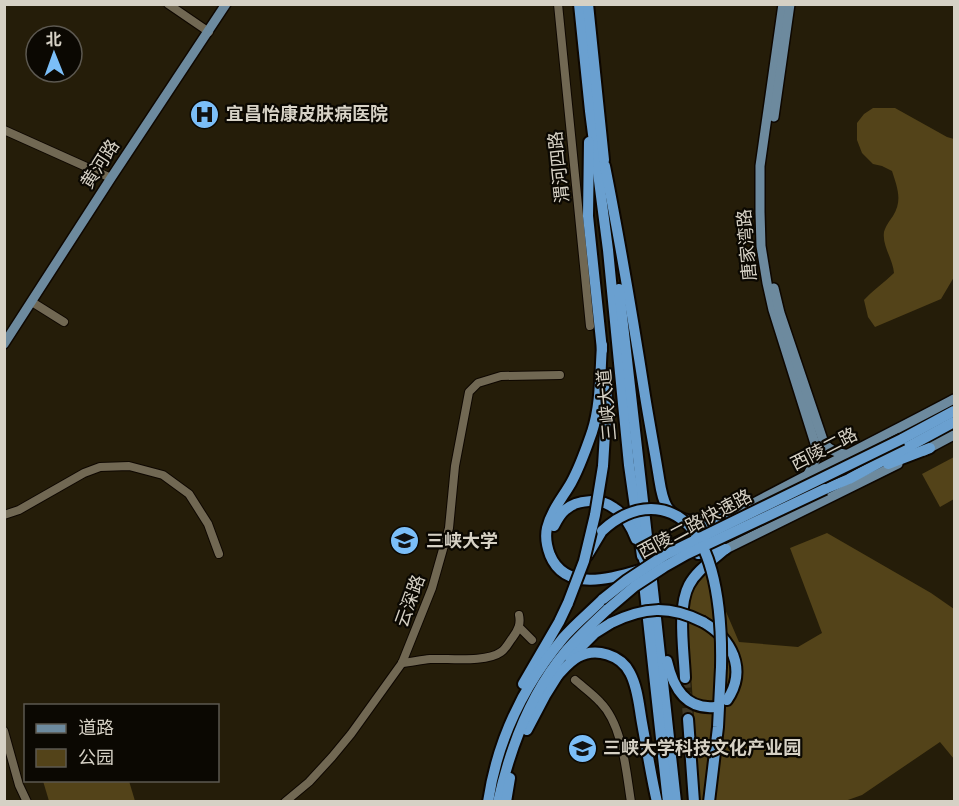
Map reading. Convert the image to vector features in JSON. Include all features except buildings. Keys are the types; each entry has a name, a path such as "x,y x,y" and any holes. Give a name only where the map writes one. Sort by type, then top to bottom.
{"highway":[{"name":"三峡大道","path":"579,4 608,250 629,465 645,555"},
{"name":"三峡大道","path":"588,4 647,573 668,801"},
{"path":"509,729 510,714 517,696 559,622 584,561 603,466 607,400 588,216 590,111"},
{"path":"605,166 663,496 674,514 685,520 727,518"},
{"path":"602,345 595,423 582,460 552,514 547,528 546,540 552,559 558,568 569,576 597,580 615,577 684,556 726,549"},
{"name":"西陵二路快速路","path":"488,801 499,753 527,689 564,637 603,599 655,560 902,439 954,409"},
{"name":"西陵二路快速路","path":"498,801 520,729 530,706 549,674 580,636 635,586 684,556 849,479 954,422"},
{"path":"849,479 930,448"},
{"path":"645,555 623,516 614,507 599,501 571,506 563,511 552,530 552,543 556,557 572,572 601,575 618,573 708,527"},
{"path":"584,561 596,539 609,524 624,514 647,509 677,515 693,530 701,543 710,567 721,623 718,727 709,801"},
{"path":"685,678 682,623 684,597 698,572 726,549"},
{"name":"三峡大道","path":"647,573 655,598 676,801"},
{"path":"655,598 664,651 673,683 681,695 691,703 706,708 715,707"},
{"path":"506,801 510,781 529,725 557,676 579,648 595,633 611,623 637,612 663,609 681,613 712,627 725,639 733,655 735,684 727,700"},
{"path":"557,676 568,664 588,653 599,652 623,663 634,684 657,801"},
{"path":"688,719 694,801"}],"main road":[{"name":"黄河路","path":"4,344 226,4"},
{"name":"唐家湾路","path":"783,4 760,166 760,224 764,264 773,310 817,450 816,459 808,474"},
{"name":"唐家湾路","path":"790,4 783,65 767,159 765,202 769,256 780,313 824,443 836,453 850,455"},
{"name":"西陵二路","path":"708,527 954,399"},
{"path":"726,549 954,435"},
{"path":"754,504 743,514 747,528 753,530 774,525"}],"street":[{"path":"168,4 209,32"},
{"name":"渭河四路","path":"558,4 590,326"},
{"path":"4,130 111,178"},
{"path":"32,302 64,322"},
{"name":"云深路","path":"285,801 309,782 332,758 402,663 432,588 448,528 455,466 469,392 478,383 501,376 560,375"},
{"path":"4,515 19,510 84,473 100,467 129,466 163,475 189,494 208,524 219,554"},
{"path":"402,663 429,659 490,657 503,651 519,627 519,615"},
{"path":"519,627 532,640"},
{"path":"575,680 602,703 612,719 627,772 630,801"},
{"path":"4,731 19,785 27,801"}],"green space":[{"path":"873,108 895,108 954,139 954,277 941,299 875,327 868,317 864,300 894,273 884,232 896,210 898,199 892,171 873,164 862,153 857,140 857,123"},
{"path":"954,457 954,499 940,507 922,474"},
{"path":"827,533 931,593 954,609 954,759 940,742 862,795 845,801 700,801 688,632 688,598 695,585 709,572 739,642 798,647 822,633 790,548"},
{"path":"43,782 129,782 135,801 49,801"}],"tunnel":[{"path":"685,678 688,719"}],"place":[{"name":"宜昌怡康皮肤病医院","path":"205,114"},
{"name":"三峡大学","path":"405,541"},
{"name":"三峡大学科技文化产业园","path":"582,748"}]}
